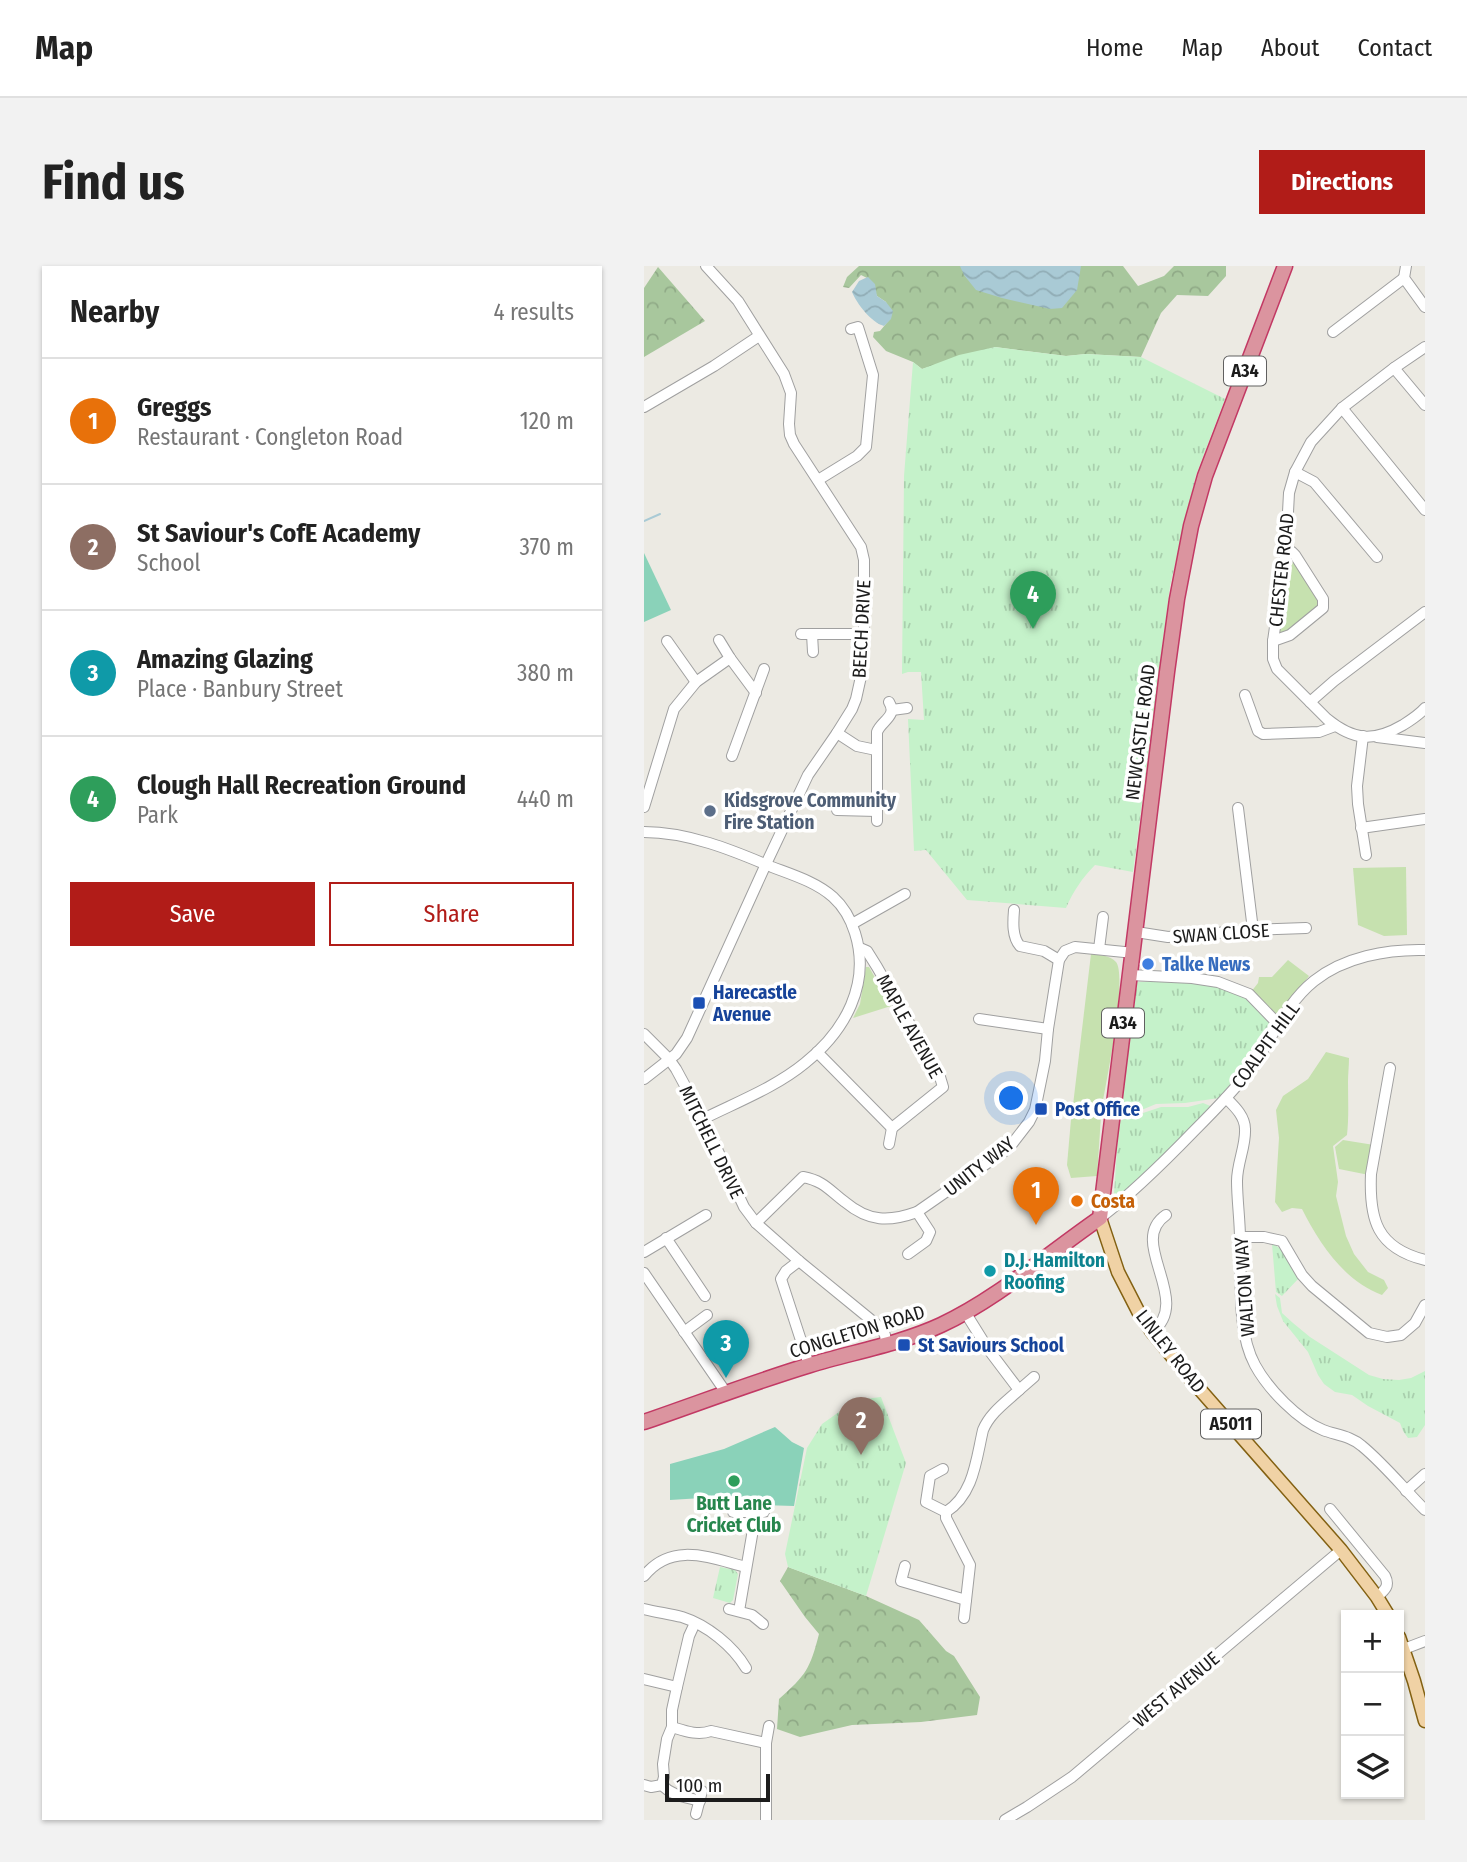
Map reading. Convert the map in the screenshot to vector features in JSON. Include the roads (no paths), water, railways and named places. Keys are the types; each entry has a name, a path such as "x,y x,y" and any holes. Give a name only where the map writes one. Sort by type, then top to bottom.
{"highway":[{"name":"NEWCASTLE ROAD","path":"1100,1218 1177,599 1191,526 1220,434 1285,266"},
{"name":"CONGLETON ROAD","path":"644,1422 808,1365 920,1334 965,1312 1100,1218"}],"main road":[{"name":"LINLEY ROAD","path":"1100,1218 1118,1272 1152,1332 1341,1550 1385,1610"},
{"path":"1404,1653 1425,1721"}],"street":[{"name":"BEECH DRIVE","path":"644,1079 676,1054 687,1038 808,775 856,699 862,672 864,634 861,547 790,435 791,393 784,373 737,301 706,266"},
{"path":"1333,332 1404,278 1406,266"},
{"path":"1404,278 1425,307"},
{"path":"818,481 857,456 866,447 873,375 858,327 851,329"},
{"path":"644,407 759,336"},
{"name":"CHESTER ROAD","path":"1425,347 1342,408 1311,442 1295,472 1289,493 1286,550 1273,641 1274,664 1335,726 1353,734 1377,737 1412,720 1425,708"},
{"path":"1394,368 1425,405"},
{"path":"1342,408 1425,510"},
{"path":"1295,472 1314,482 1377,556"},
{"path":"1273,641 1290,635 1324,608 1323,599 1292,551 1286,550"},
{"path":"1310,702 1425,612"},
{"path":"813,652 807,634 864,634"},
{"path":"719,640 756,693"},
{"path":"667,641 696,682"},
{"path":"644,807 674,709 696,682 730,658"},
{"path":"732,756 764,669"},
{"path":"1245,695 1258,731 1263,734 1319,732 1335,726"},
{"path":"837,810 877,816 878,728 889,718 891,706 907,708"},
{"path":"837,733 857,746 876,750"},
{"path":"1363,736 1357,786 1366,855"},
{"path":"1377,737 1425,743"},
{"path":"1238,808 1253,930"},
{"path":"1362,828 1425,820"},
{"path":"644,832 706,843 766,864 822,888 835,899 852,924 860,948 860,972 850,1008 837,1030 817,1052 780,1080 703,1119"},
{"path":"852,924 905,894"},
{"path":"1016,915 1014,933 1017,943 1044,951 1059,960 1070,948 1075,947 1133,953"},
{"path":"1099,949 1103,917"},
{"name":"SWAN CLOSE","path":"1136,932 1168,937 1306,928"},
{"name":"MAPLE AVENUE","path":"860,948 867,951 877,967 943,1087 892,1128"},
{"name":"COALPIT HILL","path":"1100,1218 1136,1190 1226,1098 1249,1071 1293,1003 1312,982 1326,972 1377,953 1425,950"},
{"name":"UNITY WAY","path":"756,1223 803,1177 817,1180 856,1210 879,1219 902,1218 917,1212 1010,1147 1035,1110 1045,1061 1059,960"},
{"path":"1130,975 1219,982 1249,994 1279,1025"},
{"path":"979,1019 1048,1029"},
{"path":"644,1034 669,1059"},
{"path":"817,1052 892,1128 889,1144"},
{"name":"MITCHELL DRIVE","path":"669,1059 703,1119 744,1207 756,1223 881,1328 886,1343"},
{"path":"1390,1068 1371,1174 1373,1209 1379,1229 1388,1243 1409,1256 1425,1260"},
{"name":"WALTON WAY","path":"1226,1098 1235,1107 1245,1128 1237,1182 1241,1300 1249,1352 1262,1377 1303,1418 1314,1426 1345,1436 1364,1447 1425,1510"},
{"path":"1102,1196 1111,1202 1119,1203"},
{"path":"908,1254 926,1241 930,1232 917,1212"},
{"path":"644,1252 705,1215"},
{"path":"1152,1332 1159,1327 1166,1315 1164,1287 1152,1244 1156,1224 1166,1215"},
{"path":"1240,1237 1282,1241 1302,1275 1312,1286 1361,1327 1378,1336 1401,1335 1421,1315 1425,1304"},
{"path":"666,1238 705,1296"},
{"path":"799,1261 786,1271 781,1279 808,1365"},
{"path":"644,1273 727,1394"},
{"path":"965,1312 988,1349 1019,1390"},
{"path":"684,1332 708,1315"},
{"path":"946,1512 965,1494 989,1417 1034,1377"},
{"path":"943,1469 930,1476 926,1502 946,1512"},
{"path":"1406,1491 1425,1474"},
{"path":"1330,1509 1341,1515 1385,1576 1388,1587 1377,1597"},
{"path":"733,1511 760,1511 734,1610 752,1615 763,1623"},
{"path":"946,1512 946,1518 970,1565 964,1618"},
{"name":"WEST AVENUE","path":"1005,1820 1072,1776 1341,1550"},
{"path":"644,1576 660,1561 679,1555 698,1556 746,1567"},
{"path":"905,1566 899,1585 966,1600"},
{"path":"644,1609 683,1618 703,1627 730,1656 746,1668"},
{"path":"662,1785 667,1739 672,1727 672,1710 689,1636 695,1623"},
{"path":"1404,1643 1425,1641"},
{"path":"644,1679 677,1687"},
{"path":"766,1820 766,1743 769,1726"},
{"path":"672,1727 695,1733 711,1731 766,1743"},
{"path":"644,1785 662,1785"},
{"path":"662,1785 676,1795 701,1796 696,1814"}],"water":[{"path":"960,266 1081,266 1077,290 1062,308 1050,309 976,290"},
{"path":"868,277 875,284 877,296 893,311 891,319 884,326 865,312 852,292 859,281"}],"waterway":[{"path":"644,521 660,514"}],"place":[{"name":"Clough Hall Recreation Ground","path":"1033,629"},
{"name":"Kidsgrove Community Fire Station","path":"710,811"},
{"name":"Talke News","path":"1148,964"},
{"name":"Harecastle Avenue","path":"699,1003"},
{"name":"Post Office","path":"1041,1109"},
{"name":"Costa","path":"1077,1201"},
{"name":"Greggs","path":"1036,1225"},
{"name":"D.J. Hamilton Roofing","path":"990,1271"},
{"name":"St Saviours School","path":"904,1345"},
{"name":"Amazing Glazing","path":"726,1378"},
{"name":"St Saviour's CofE Academy","path":"861,1455"},
{"name":"Butt Lane Cricket Club","path":"734,1481"}]}
